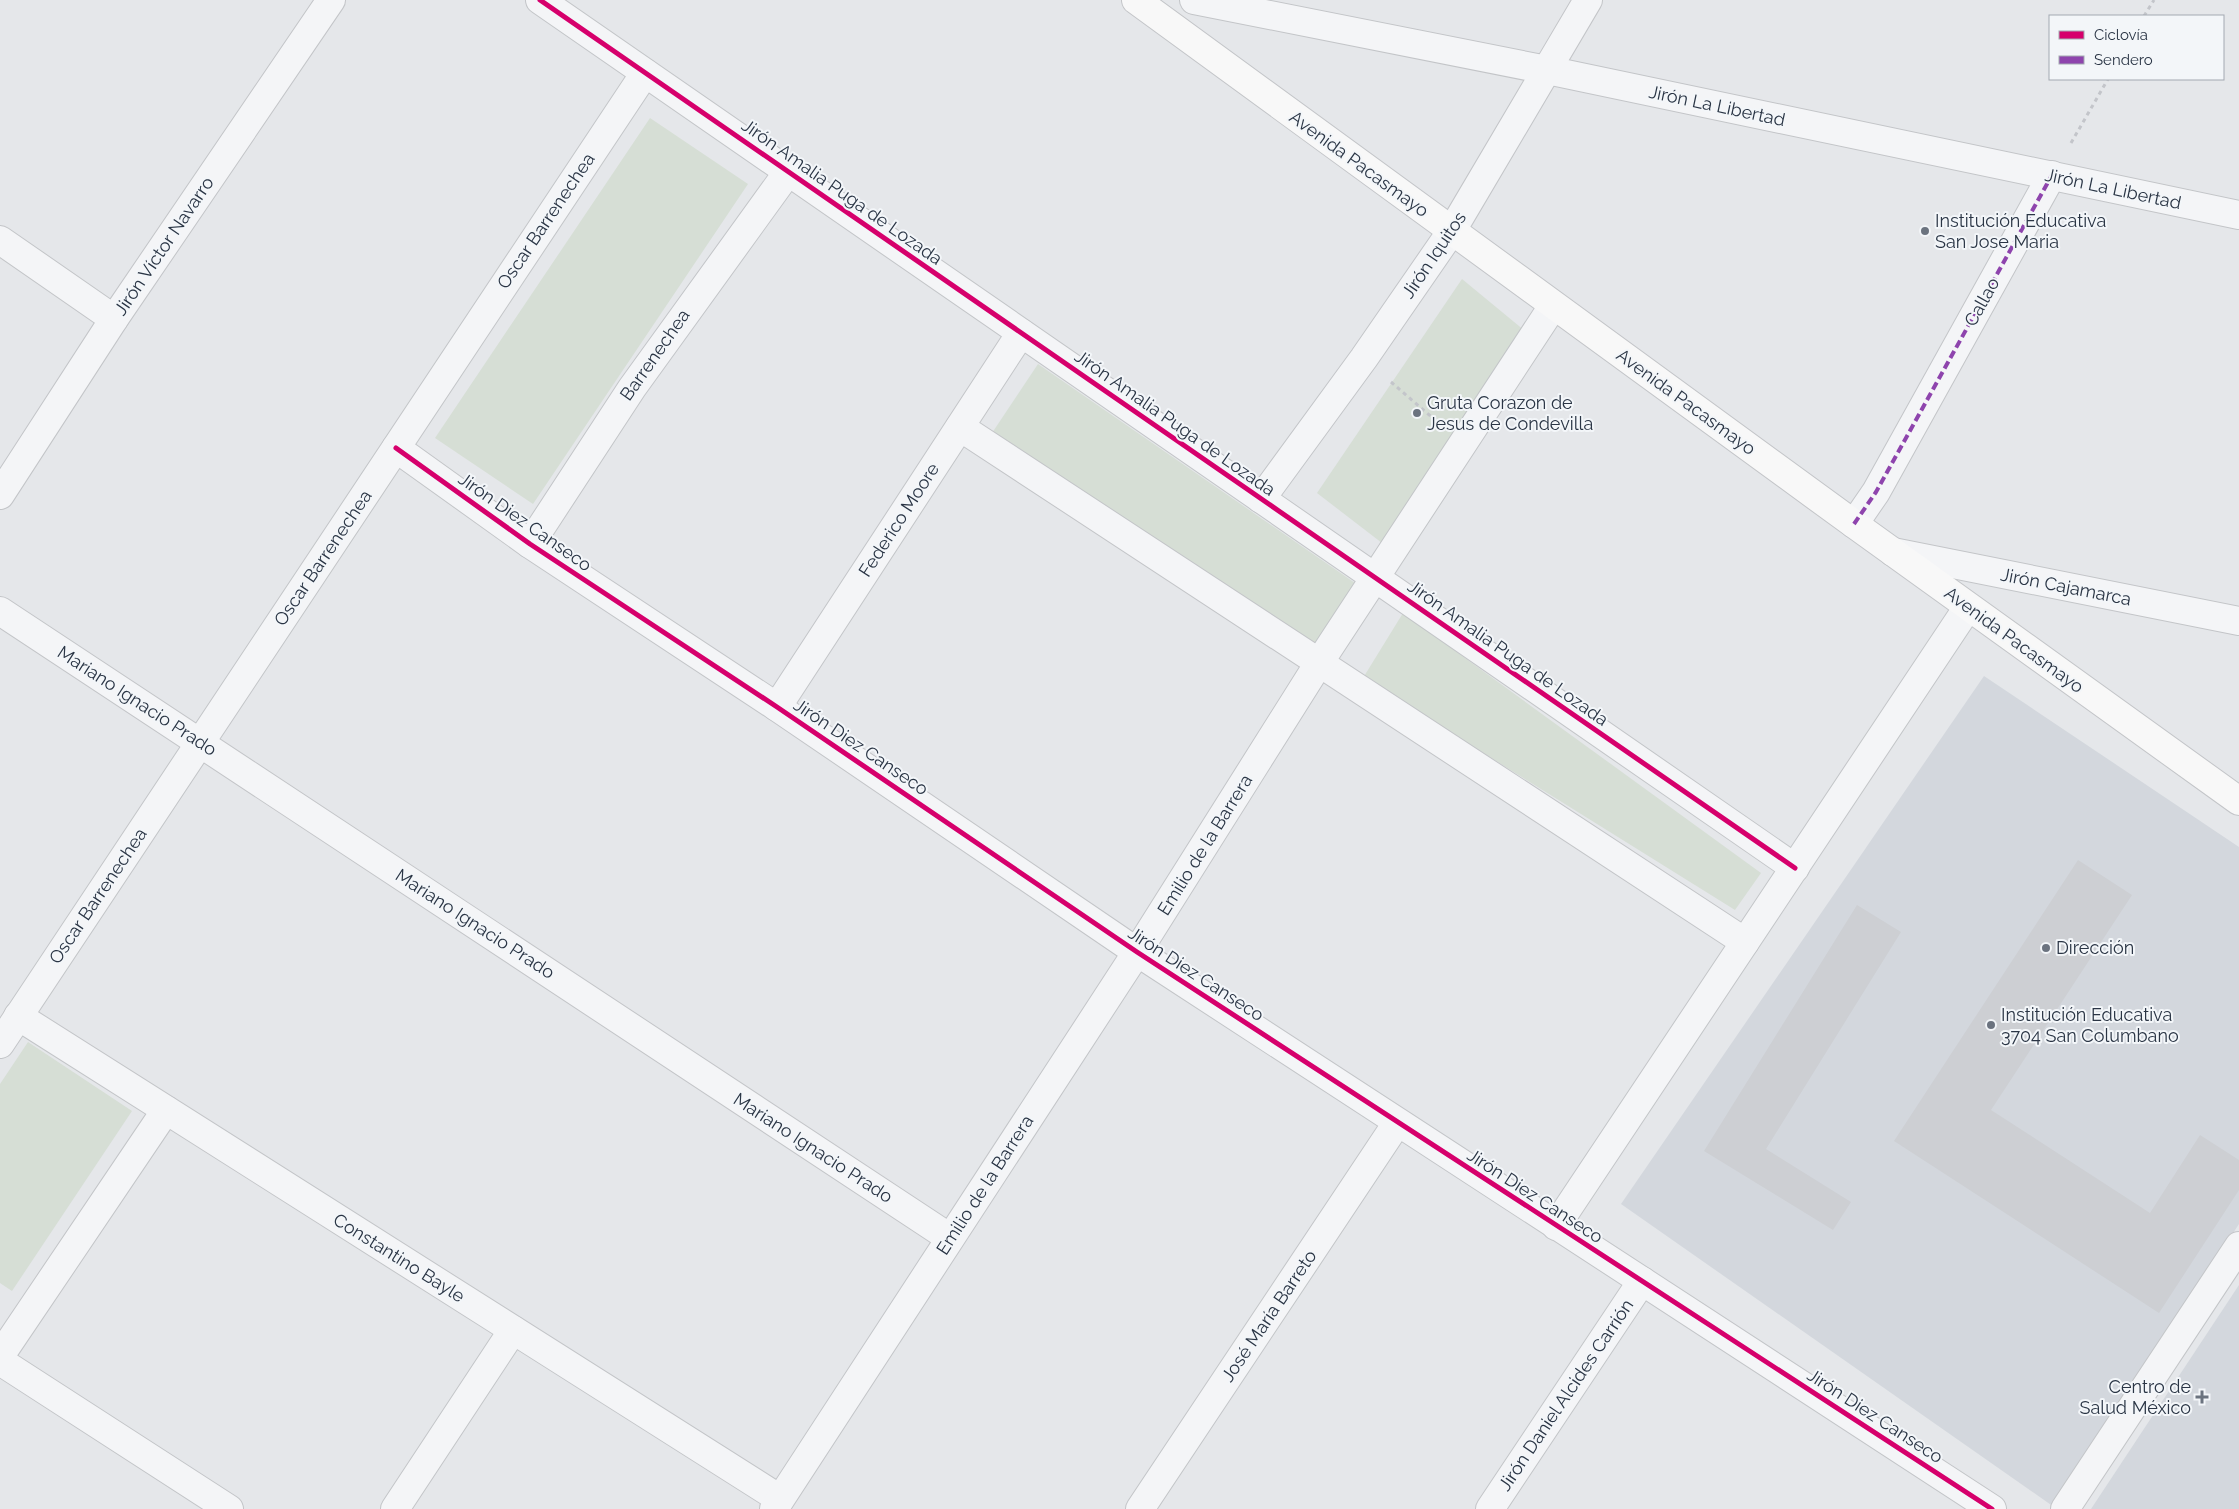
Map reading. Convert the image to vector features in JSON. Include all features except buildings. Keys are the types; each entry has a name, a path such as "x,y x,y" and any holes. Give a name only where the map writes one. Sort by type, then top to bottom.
{"street":[{"name":"Jirón Víctor Navarro","path":"0,495 114,319 331,0"},
{"name":"Jirón Amalia Puga de Lozada","path":"540,0 573,9 644,73 1795,868"},
{"name":"Avenida Pacasmayo","path":"1136,0 1451,232 2239,801"},
{"name":"Jirón La Libertad","path":"1194,0 1238,5 2239,215"},
{"name":"Jirón Iquitos","path":"1261,499 1364,358 1451,232 1588,0"},
{"name":"Oscar Barrenechea","path":"0,1044 644,73"},
{"name":"Barrenechea","path":"530,544 632,388 788,172"},
{"name":"Callao","path":"1854,524 1876,492 2052,176"},
{"path":"0,240 114,319"},
{"name":"Emilio de la Barrera","path":"777,1504 1137,952 1319,663 1462,443 1554,306"},
{"name":"Federico Moore","path":"777,707 1021,333"},
{"path":"960,427 1744,942"},
{"name":"Jirón Diez Canseco","path":"396,448 530,544 777,707 1137,952 1992,1509"},
{"name":"Jirón Cajamarca","path":"1893,552 2239,621"},
{"path":"1556,1226 1968,607"},
{"name":"Mariano Ignacio Prado","path":"0,610 950,1238"},
{"name":"Constantino Bayle","path":"18,1016 513,1330 777,1504"},
{"path":"0,1356 166,1110"},
{"name":"José María Barreto","path":"1140,1509 1397,1123"},
{"path":"2065,1509 2239,1246"},
{"name":"Jirón Daniel Alcides Carrión","path":"1490,1509 1642,1281"},
{"path":"395,1509 513,1330"},
{"path":"0,1361 229,1509"}],"path":[{"path":"2145,15 2154,0"},
{"path":"2052,176 2107,80"},
{"path":"1364,358 1462,443"}],"shaded area":[{"path":"650,118 748,184 533,504 435,438"},
{"path":"1462,279 1525,331 1382,543 1317,493"},
{"path":"1038,364 1355,583 1316,648 990,436"},
{"path":"1403,613 1761,873 1735,910 1363,678"},
{"name":"Institución Educativa 3704 San Columbano","path":"1984,676 2239,847 2239,1224 2054,1507 1621,1204"},
{"path":"28,1042 132,1111 12,1291 0,1283 0,1084"},
{"name":"Centro de Salud México","path":"2239,1285 2239,1509 2091,1509"}],"marked path":[{"path":"1854,524 1876,492 2052,175"}],"cycle path":[{"path":"540,0 1795,868"},
{"path":"396,448 530,544 777,707 1137,952 1992,1509"}],"place":[{"name":"Institución Educativa San Jose Maria","path":"1925,231"},
{"name":"Gruta Corazon de Jesus de Condevilla","path":"1417,413"},
{"name":"Dirección","path":"2046,948"},
{"name":"Institución Educativa 3704 San Columbano","path":"1991,1025"},
{"name":"Centro de Salud México","path":"2202,1397"}]}
